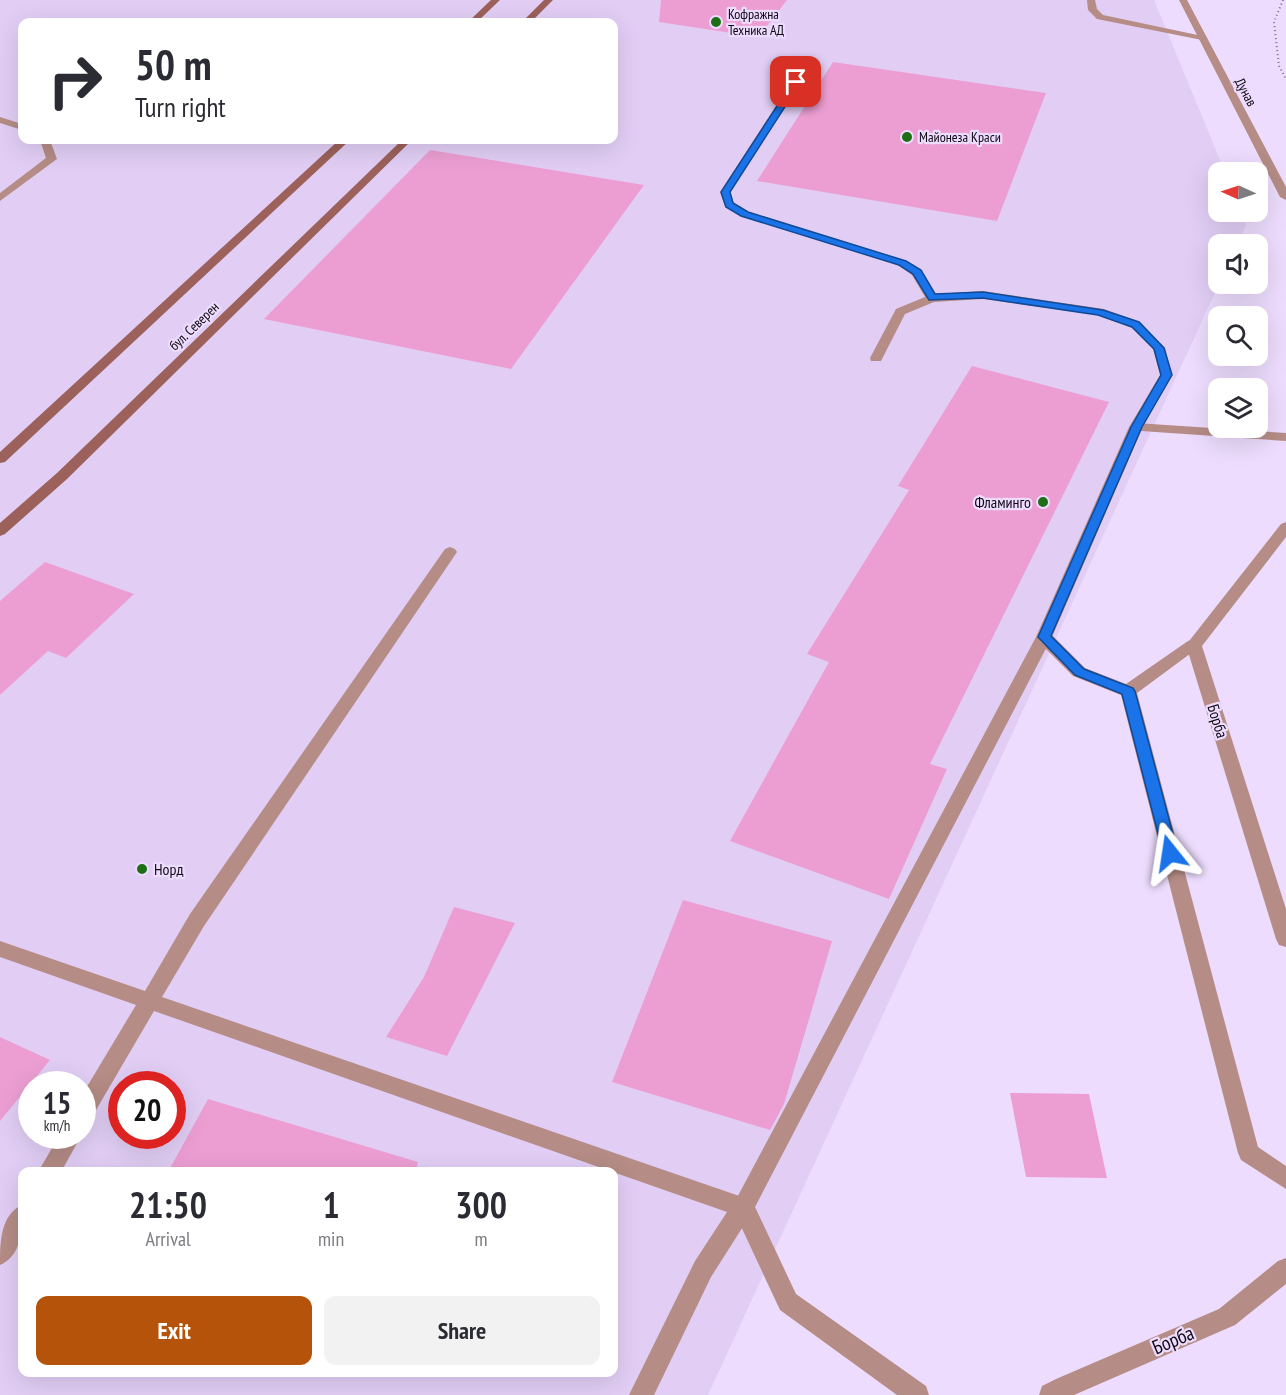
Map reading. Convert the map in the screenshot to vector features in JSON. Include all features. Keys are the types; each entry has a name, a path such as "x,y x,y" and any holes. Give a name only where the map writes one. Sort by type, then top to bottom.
{"main road":[{"path":"476,18 496,0"},
{"path":"530,18 549,0"},
{"path":"0,459 341,144"},
{"name":"бул. Северен","path":"0,531 62,476 402,144"}],"street":[{"path":"1091,0 1093,10 1100,17 1202,37"},
{"name":"Дунав","path":"1183,0 1286,197"},
{"path":"808,64 725,192 729,205 744,214 902,263 917,273 932,298"},
{"path":"0,120 18,126"},
{"path":"0,198 52,159 46,144"},
{"path":"641,1395 703,1269 743,1207 1044,637 1136,427 1166,375 1159,348 1136,325 1100,312 983,295 932,298 900,312 876,358"},
{"path":"1136,427 1286,437"},
{"path":"1128,691 1194,645 1286,527"},
{"path":"96,1092 197,920 450,552"},
{"path":"1044,637 1079,672 1128,691"},
{"name":"Борба","path":"1194,645 1286,939"},
{"path":"1128,691 1249,1153 1286,1179"},
{"path":"0,949 743,1207 788,1302 916,1395"},
{"path":"52,1167 62,1149"},
{"path":"0,1254 18,1223"},
{"name":"Борба","path":"1050,1395 1227,1317 1286,1269"}],"path":[{"path":"1283,0 1274,22 1280,66 1286,79"}],"shaded area":[{"path":"0,0 1154,0 1221,162 1208,162 1208,222 1245,222 1246,225 1242,234 1208,234 1208,294 1214,294 708,1395 0,1395"}],"building":[{"name":"Кофражна Техника АД","path":"661,0 787,0 758,37 659,22"},
{"name":"Майонеза Краси","path":"833,62 1046,93 997,221 757,181"},
{"path":"430,150 644,185 511,369 264,319"},
{"path":"972,366 1109,402 930,764 947,769 889,899 730,841 829,662 807,654 909,490 898,486"},
{"path":"45,562 134,594 66,658 48,651 0,695 0,601"},
{"path":"683,900 832,941 784,1104 770,1130 612,1082"},
{"path":"454,907 515,923 447,1056 386,1037 424,977"},
{"path":"0,1037 50,1060 41,1071 18,1071 18,1099 0,1121"},
{"path":"1010,1093 1089,1094 1107,1178 1026,1177"},
{"path":"208,1099 418,1162 417,1167 171,1167 181,1149 186,1149 186,1139"}],"place":[{"name":"Кофражна Техника АД","path":"716,22"},
{"name":"Майонеза Краси","path":"907,137"},
{"name":"Фламинго","path":"1043,502"},
{"name":"Норд","path":"142,869"}],"route":[{"path":"796,82 725,192 729,205 744,214 902,263 917,273 932,298 983,295 1100,312 1136,325 1159,348 1166,375 1136,427 1044,637 1079,672 1128,691 1170,853"}]}
